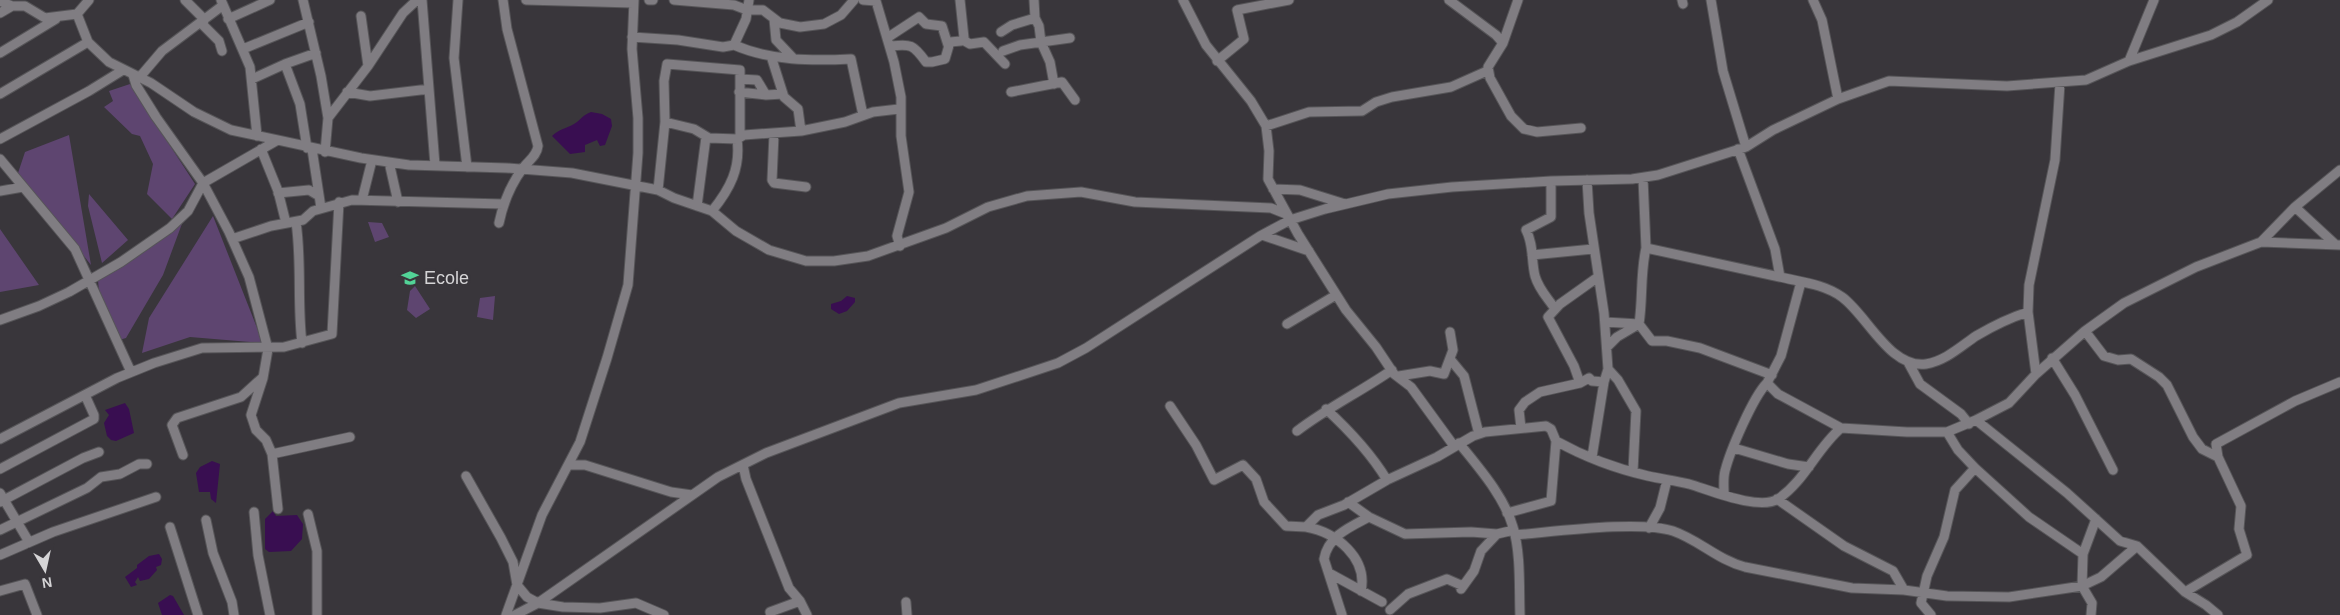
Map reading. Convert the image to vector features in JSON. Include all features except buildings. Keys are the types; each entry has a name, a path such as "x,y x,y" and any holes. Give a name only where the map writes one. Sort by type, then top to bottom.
{"street":[{"path":"0,1 12,6 25,6 45,18 59,18 77,14 89,0"},
{"path":"185,0 204,19"},
{"path":"228,19 270,0"},
{"path":"304,0 328,118 325,152"},
{"path":"328,118 368,66 403,13 417,0"},
{"path":"422,0 434,165"},
{"path":"458,0 454,58 466,167"},
{"path":"499,223 503,204 522,169 538,151 538,141 529,117 507,29 502,0"},
{"path":"506,615 542,515 570,465 586,424 626,293 636,185 638,118 632,37 634,1 526,0"},
{"path":"674,0 734,5 747,10 763,10 780,24 800,27 824,24 841,15 854,0"},
{"path":"734,45 739,38 749,0"},
{"path":"863,0 878,0 900,97 899,109 909,192 897,236 900,246"},
{"path":"960,0 963,40"},
{"path":"1034,0 1035,18 1039,26 1041,42 1050,62 1054,84"},
{"path":"1183,0 1192,21 1216,61 1250,101 1266,126 1270,151 1268,179 1272,189 1336,295 1395,373 1411,387 1494,489 1507,513 1514,532 1520,615"},
{"path":"1216,61 1244,39 1237,10 1289,0"},
{"path":"1449,0 1496,35 1503,43"},
{"path":"1266,126 1309,112 1362,111 1376,102 1392,97 1451,87 1487,71 1503,43 1518,0"},
{"path":"1711,0 1723,71 1742,148 1775,249 1780,277"},
{"path":"1813,0 1822,20 1838,99"},
{"path":"2129,60 2154,0"},
{"path":"516,615 538,603 718,477 783,446 900,403 976,390 1058,363 1086,348 1288,217 1397,193 1551,181 1643,178 1682,168 1742,148 1773,130 1838,99 1890,81 2007,86 2086,80 2129,60 2211,35 2237,22 2268,0"},
{"path":"257,136 252,79 242,49 222,3 162,51 136,76 136,85 156,117 203,183 249,277 268,349 263,378 251,415 256,430 266,440 272,454 278,509"},
{"path":"0,13 12,6"},
{"path":"77,14 88,42 109,62 211,121 231,130 325,152 372,160 580,174 658,190 712,211 736,231 769,250 806,261 868,256 946,228 988,207 1027,196 1081,192 1135,202 1271,208 1288,217"},
{"path":"361,16 368,66"},
{"path":"919,17 926,24 942,26 948,45 945,59 926,62 915,47 888,42 919,17"},
{"path":"0,53 59,18"},
{"path":"1000,32 1035,18"},
{"path":"204,19 203,25 219,41 222,51"},
{"path":"774,19 776,40 794,59"},
{"path":"242,49 309,22"},
{"path":"632,37 678,40 723,47 734,45 771,56 794,59 822,61 851,59 863,115"},
{"path":"1002,51 1020,45 1070,38"},
{"path":"948,45 963,40 970,44 984,42 1005,64"},
{"path":"0,94 88,42"},
{"path":"252,79 316,53"},
{"path":"771,56 783,94 790,104 798,109 801,131"},
{"path":"658,190 665,122 664,81 669,63 737,68 740,70 738,168 724,196 712,211"},
{"path":"285,64 300,104 321,208"},
{"path":"0,138 89,91 123,70"},
{"path":"1487,71 1512,116 1524,128 1537,132 1581,128"},
{"path":"740,79 757,80 766,95"},
{"path":"1011,92 1062,82 1075,100"},
{"path":"2036,374 2028,312 2029,284 2055,160 2060,83"},
{"path":"348,92 370,96 429,89"},
{"path":"739,92 766,95 783,94"},
{"path":"665,122 694,129 706,137 738,138 801,131 845,122 873,112 899,109"},
{"path":"774,134 772,180 774,183 806,187"},
{"path":"697,206 706,137"},
{"path":"0,320 39,306 69,292 120,262 170,228 188,211 203,183 276,141"},
{"path":"262,149 278,193 286,223"},
{"path":"0,158 71,243 131,372"},
{"path":"362,200 372,160"},
{"path":"389,162 398,202"},
{"path":"1767,384 1778,394 1841,428 1946,432 1972,422 2009,403 2052,358 2084,331 2124,302 2196,268 2261,242 2296,207 2340,170"},
{"path":"1643,178 1646,248 1640,283 1641,308 1639,324 1652,341 1667,341 1700,348 1772,375"},
{"path":"1587,180 1593,249 1608,347 1608,369 1604,382 1592,457"},
{"path":"1551,181 1551,217 1526,230 1532,245 1533,267 1538,286 1542,294 1555,309"},
{"path":"0,191 23,187"},
{"path":"1272,189 1300,190 1345,204"},
{"path":"278,193 309,190 319,196"},
{"path":"232,239 303,220 311,212 339,202 362,200 503,204"},
{"path":"0,439 131,372 202,348 268,349 302,343 332,334 339,202"},
{"path":"2296,207 2338,245"},
{"path":"296,222 301,257 299,322 302,343"},
{"path":"1262,235 1309,251"},
{"path":"2261,242 2338,245"},
{"path":"1646,248 1801,282 1825,288 1842,297 1878,336 1908,362 1920,384 2067,493 2120,540 2137,546 2185,592 2218,615"},
{"path":"1532,255 1593,249"},
{"path":"1580,383 1574,366 1548,320 1550,314 1555,309 1598,277"},
{"path":"1724,494 1725,471 1762,389 1767,384 1781,356 1801,282"},
{"path":"1287,324 1336,295"},
{"path":"1908,362 1924,364 1938,360 2006,319 2028,312"},
{"path":"1605,322 1639,324"},
{"path":"1608,347 1617,337 1639,324"},
{"path":"2084,331 2104,356 2118,360 2131,360 2143,365 2163,381 2202,449 2218,457"},
{"path":"1297,431 1326,409 1395,373 1430,371 1444,374 1453,350 1450,332"},
{"path":"2052,358 2075,395 2113,470"},
{"path":"1450,359 1464,376 1479,434"},
{"path":"1608,369 1618,380 1636,411 1632,471"},
{"path":"183,455 172,425 177,418 240,396 263,378"},
{"path":"1521,428 1520,410 1530,398 1540,392 1580,383 1588,378 1592,381 1604,382"},
{"path":"2185,592 2247,555 2239,529 2241,506 2218,457 2215,447 2219,441 2295,401 2340,382"},
{"path":"0,469 94,419 85,395"},
{"path":"1170,406 1196,445 1214,480 1243,465 1256,479 1264,502 1286,526 1316,529 1335,538 1345,546 1358,561 1364,578 1361,591"},
{"path":"1326,409 1351,432 1372,456 1386,480"},
{"path":"1306,527 1318,515 1348,502 1386,480 1437,458 1457,444 1479,434 1549,426 1556,441 1551,501 1507,513"},
{"path":"1556,441 1574,452 1632,471 1724,494 1748,502 1764,503 1777,499 1798,481 1841,428"},
{"path":"1946,432 1958,450 1975,468 2029,517 2083,554"},
{"path":"272,454 350,437"},
{"path":"1734,448 1788,464 1809,467"},
{"path":"28,542 1,498 99,452"},
{"path":"0,530 87,488 102,477 120,474 139,464 147,464"},
{"path":"570,465 585,465 671,492 692,495"},
{"path":"743,465 746,479 789,588 800,601 807,615"},
{"path":"1931,615 1921,602 1927,576 1944,536 1955,490 1975,468"},
{"path":"466,476 513,562 517,585 523,594 538,603 563,607 600,608 636,603 664,615"},
{"path":"1649,528 1660,508 1667,480"},
{"path":"0,556 28,542 156,497"},
{"path":"1777,499 1844,546 1893,571 1904,590"},
{"path":"1348,502 1369,517 1405,534 1471,532 1497,534 1649,528 1678,533 1729,563 1745,567 1852,588 1904,590 1947,596 2008,597 2082,586 2101,576 2137,546"},
{"path":"254,512 258,555 270,615"},
{"path":"308,514 318,551 318,615"},
{"path":"1342,615 1324,559 1325,550 1335,538 1369,517"},
{"path":"2091,615 2092,603 2082,586 2083,554 2096,519"},
{"path":"206,520 213,553 226,586 234,615"},
{"path":"170,527 198,615"},
{"path":"1390,610 1408,594 1446,579 1462,588 1474,571 1481,551 1497,534"},
{"path":"1329,573 1382,602"},
{"path":"0,591 25,584 38,615"},
{"path":"771,615 770,612 800,601"},
{"path":"906,602 907,615"}],"shaded area":[{"path":"130,84 195,184 172,219 147,194 153,164 140,136 132,134 104,107 113,101 109,91"},
{"path":"591,112 602,114 611,119 612,126 605,145 600,146 597,140 585,145 585,152 570,154 552,136"},
{"path":"69,135 91,265 18,173 25,152"},
{"path":"89,194 128,240 102,263 88,206"},
{"path":"213,216 263,343 190,337 142,353 149,318"},
{"path":"183,221 163,275 126,338 119,340 99,292 98,280"},
{"path":"368,222 382,223 389,237 375,242"},
{"path":"0,229 39,285 0,292"},
{"path":"415,286 430,309 416,318 407,310 410,291"},
{"path":"495,296 493,320 477,317 480,298"},
{"path":"847,296 855,298 855,302 847,311 839,314 831,309 831,304 841,301"},
{"path":"125,403 129,409 134,433 116,441 111,440 107,436 104,423 109,415 105,410"},
{"path":"212,461 220,464 216,503 211,499 210,492 199,492 196,473 200,467"},
{"path":"273,511 276,516 297,515 303,524 302,539 291,551 269,552 265,549 265,519"},
{"path":"159,554 162,559 161,565 156,567 157,570 149,579 140,581 138,577 135,582 137,585 131,587 125,577 149,556"},
{"path":"170,595 173,596 184,615 162,615 158,603"}],"place":[{"name":"Ecole","path":"410,278"}]}
